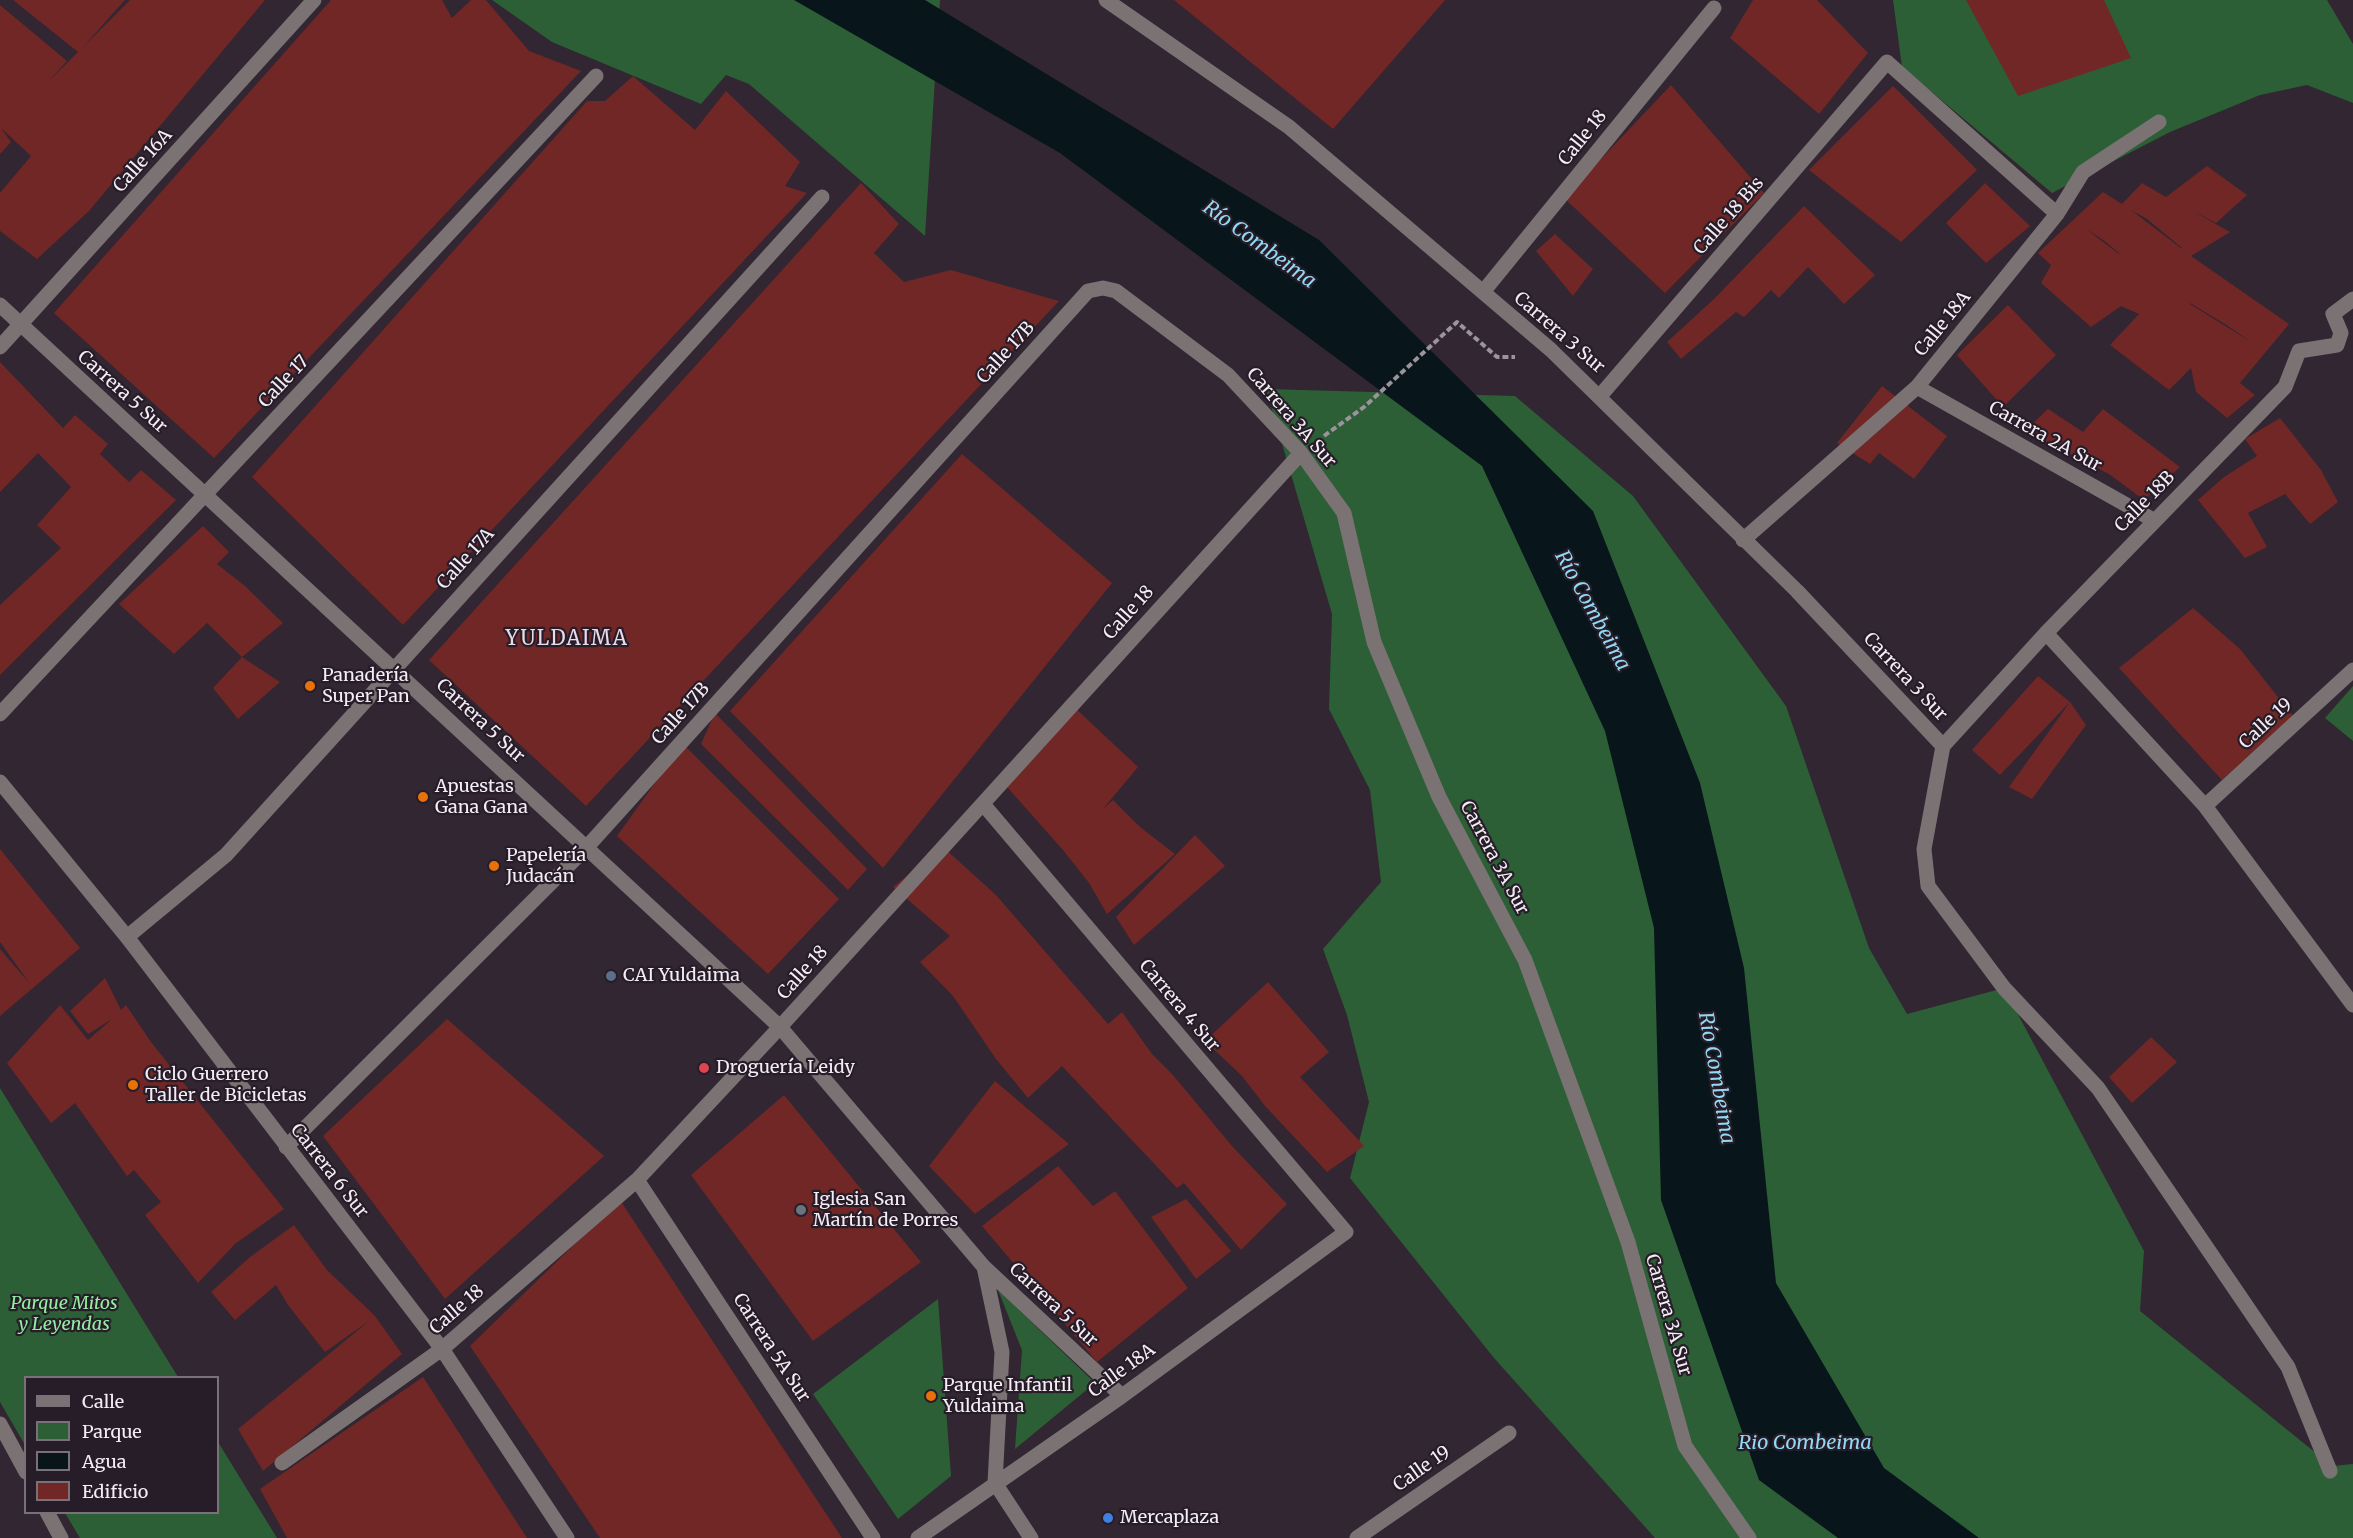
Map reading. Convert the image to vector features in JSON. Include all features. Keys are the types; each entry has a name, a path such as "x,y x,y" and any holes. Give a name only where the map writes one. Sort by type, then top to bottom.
{"street":[{"name":"Calle 16A","path":"0,347 314,0"},
{"name":"Carrera 3 Sur","path":"1106,0 1289,127 1483,292 1600,396 1797,591 1943,746"},
{"name":"Calle 18","path":"1483,292 1714,8"},
{"name":"Calle 18 Bis","path":"1600,396 1887,62 2056,214"},
{"name":"Calle 17","path":"0,714 596,76"},
{"name":"Calle 18A","path":"1743,540 1917,387 2056,214 2084,172 2159,122"},
{"name":"Calle 17A","path":"127,937 226,855 822,197"},
{"name":"Carrera 3A Sur","path":"1088,291 1103,288 1116,291 1218,368 1300,453 1344,513 1374,642 1439,796 1525,960 1628,1242 1684,1446 1749,1538"},
{"name":"Calle 17B","path":"286,1147 587,847 1088,291"},
{"name":"Calle 18B","path":"1943,746 2046,633 2285,387 2299,351 2337,345 2342,333 2333,314 2353,299"},
{"name":"Carrera 5 Sur","path":"0,305 20,326 394,667 780,1027 984,1267 1122,1396"},
{"name":"Carrera 2A Sur","path":"1917,387 2155,521"},
{"name":"Calle 18","path":"282,1464 442,1350 637,1180 780,1027 1300,453"},
{"path":"2046,633 2205,806 2353,1005"},
{"name":"Calle 19","path":"2205,806 2353,670"},
{"path":"1943,746 1924,849 1928,886 2004,988 2098,1088 2288,1367 2330,1471"},
{"name":"Carrera 6 Sur","path":"0,782 127,937 442,1350 567,1538"},
{"name":"Carrera 4 Sur","path":"983,804 1346,1232"},
{"name":"Carrera 5A Sur","path":"637,1180 873,1538"},
{"name":"Calle 18A","path":"918,1538 1122,1396 1346,1232"},
{"name":"Carrera 5 Sur","path":"984,1267 1002,1352 995,1483"},
{"path":"0,1424 24,1468"},
{"name":"Calle 19","path":"1357,1538 1509,1433"},
{"path":"995,1483 1031,1538"},
{"path":"48,1514 61,1538"}],"path":[{"path":"1300,453 1364,407 1457,322"}],"green space":[{"path":"492,0 940,0 925,236 749,84 726,75 701,104 552,42"},
{"path":"1893,0 2327,0 2353,44 2353,103 2307,85 2260,95 2170,132 2052,193 1902,67"},
{"path":"1266,389 1515,396 1633,496 1786,706 1869,948 1907,1014 2004,988 2144,1251 2140,1311 2332,1466 2353,1464 2353,1538 1655,1538 1494,1358 1350,1178 1369,1102 1347,1015 1323,949 1381,882 1370,790 1329,709 1332,614"},
{"path":"2353,686 2353,741 2325,718"},
{"name":"Parque Mitos y Leyendas","path":"0,1088 177,1376 24,1376 24,1443 0,1402"},
{"path":"998,1290 1095,1383 1015,1449 1022,1350"},
{"path":"938,1299 951,1476 898,1519 813,1394"},
{"path":"219,1444 277,1538 80,1538 66,1514 219,1514"}],"water":[{"name":"Rio Combeima","path":"794,0 925,0 1319,240 1593,511 1700,783 1744,968 1776,1283 1884,1468 1979,1538 1838,1538 1759,1480 1661,1200 1654,928 1605,731 1482,466 1060,153"}],"building":[{"path":"13,0 125,0 83,47 130,0 265,0 89,211 37,259 0,231 0,193 31,156 1,128 11,142 0,154 0,5 67,61 47,83 78,52"},
{"path":"331,0 442,0 452,18 471,0 486,0 529,51 581,71 214,458 54,313"},
{"path":"1174,0 1445,0 1333,129"},
{"path":"1753,0 1817,0 1868,53 1819,114 1730,38"},
{"path":"1966,0 2104,0 2131,58 2018,96"},
{"path":"633,76 695,130 726,91 800,162 785,186 807,193 403,625 252,477 587,101 605,101"},
{"path":"1671,85 1764,193 1665,293 1564,198"},
{"path":"1893,86 1977,170 1901,242 1809,170"},
{"path":"2207,166 2247,195 2216,223 2191,210 2230,232 2191,256 2289,324 2240,383 2255,395 2227,418 2196,392 2191,368 2169,390 2110,345 2139,314 2121,306 2091,327 2041,283 2051,265 2038,253 2103,192 2122,204 2142,183 2166,197","holes":["2131,210 2147,219 2182,249","2086,229 2103,240 2119,254","2190,304 2228,326 2251,342"]},
{"path":"861,183 899,224 874,253 904,282 951,270 1059,301 586,806 429,660"},
{"path":"1985,183 2030,226 1986,263 1946,223"},
{"path":"1804,206 1875,275 1844,304 1808,267 1779,298 1771,290 1744,317 1736,312 1681,359 1667,342 1714,299"},
{"path":"1555,234 1593,269 1573,296 1536,251"},
{"path":"2008,305 2056,355 2003,407 1957,355"},
{"path":"0,362 63,428 75,415 108,444 100,454 129,482 141,470 176,500 0,675 0,605 61,548 37,525 71,487 38,453 0,492"},
{"path":"1882,386 1947,436 1914,479 1879,453 1870,464 1837,443"},
{"path":"2048,409 2083,432 2103,409 2180,467 2144,500 2109,474 2025,431"},
{"path":"2280,418 2321,470 2338,502 2310,524 2285,494 2248,513 2267,547 2245,558 2198,500 2224,477 2257,456 2245,439"},
{"path":"962,454 1112,583 883,868 730,711"},
{"path":"203,526 229,552 217,564 245,586 283,623 242,657 207,623 174,654 119,604"},
{"path":"2193,608 2240,649 2293,716 2222,780 2119,668"},
{"path":"242,657 280,682 238,719 213,688"},
{"path":"2038,676 2070,702 2000,775 1972,750"},
{"path":"2070,702 2086,725 2032,799 2009,787"},
{"path":"1072,705 1138,767 1103,809 1113,800 1140,827 1175,854 1107,914 1089,883 1007,787"},
{"path":"715,713 867,869 848,890 701,744"},
{"path":"683,744 839,899 768,974 617,836"},
{"path":"1195,835 1225,866 1134,945 1116,917"},
{"path":"943,847 996,895 1108,1024 1122,1012 1152,1054 1173,1075 1232,1146 1287,1204 1241,1250 1184,1183 1177,1188 1062,1066 1028,1098 996,1059 953,996 920,962 950,936 893,887"},
{"path":"0,849 80,948 0,1016 0,949 30,984 0,942"},
{"path":"105,978 121,1010 126,1005 151,1042 284,1209 235,1244 198,1283 145,1215 161,1202 134,1170 127,1176 75,1103 51,1123 7,1063 60,1005 88,1040 112,1019 88,1034 70,1011"},
{"path":"1268,982 1329,1052 1300,1077 1364,1146 1327,1172 1265,1106 1242,1076 1205,1041"},
{"path":"447,1019 604,1156 445,1299 323,1136"},
{"path":"2151,1037 2177,1062 2132,1103 2109,1077"},
{"path":"995,1081 1069,1144 975,1214 929,1166"},
{"path":"784,1095 921,1262 813,1341 691,1175"},
{"path":"1058,1166 1093,1206 1115,1191 1188,1288 1097,1362 982,1226"},
{"path":"1186,1199 1231,1251 1196,1279 1151,1217"},
{"path":"620,1200 842,1538 600,1538 470,1346"},
{"path":"294,1225 327,1270 375,1316 402,1354 263,1471 238,1429 369,1321 325,1352 288,1305 276,1285 235,1320 211,1292 250,1257"},
{"path":"423,1377 527,1538 287,1538 260,1489"}],"place":[{"name":"Panadería Super Pan","path":"310,686"},
{"name":"Apuestas Gana Gana","path":"423,797"},
{"name":"Papelería Judacán","path":"494,866"},
{"name":"CAI Yuldaima","path":"611,976"},
{"name":"Droguería Leidy","path":"704,1068"},
{"name":"Ciclo Guerrero Taller de Bicicletas","path":"133,1085"},
{"name":"Iglesia San Martín de Porres","path":"801,1210"},
{"name":"Parque Infantil Yuldaima","path":"931,1396"},
{"name":"Mercaplaza","path":"1108,1518"}],"district":[{"name":"YULDAIMA","path":"567,639"}],"water label":[{"name":"Río Combeima","path":"1259,245"},
{"name":"Río Combeima","path":"1592,611"},
{"name":"Río Combeima","path":"1716,1078"}]}
